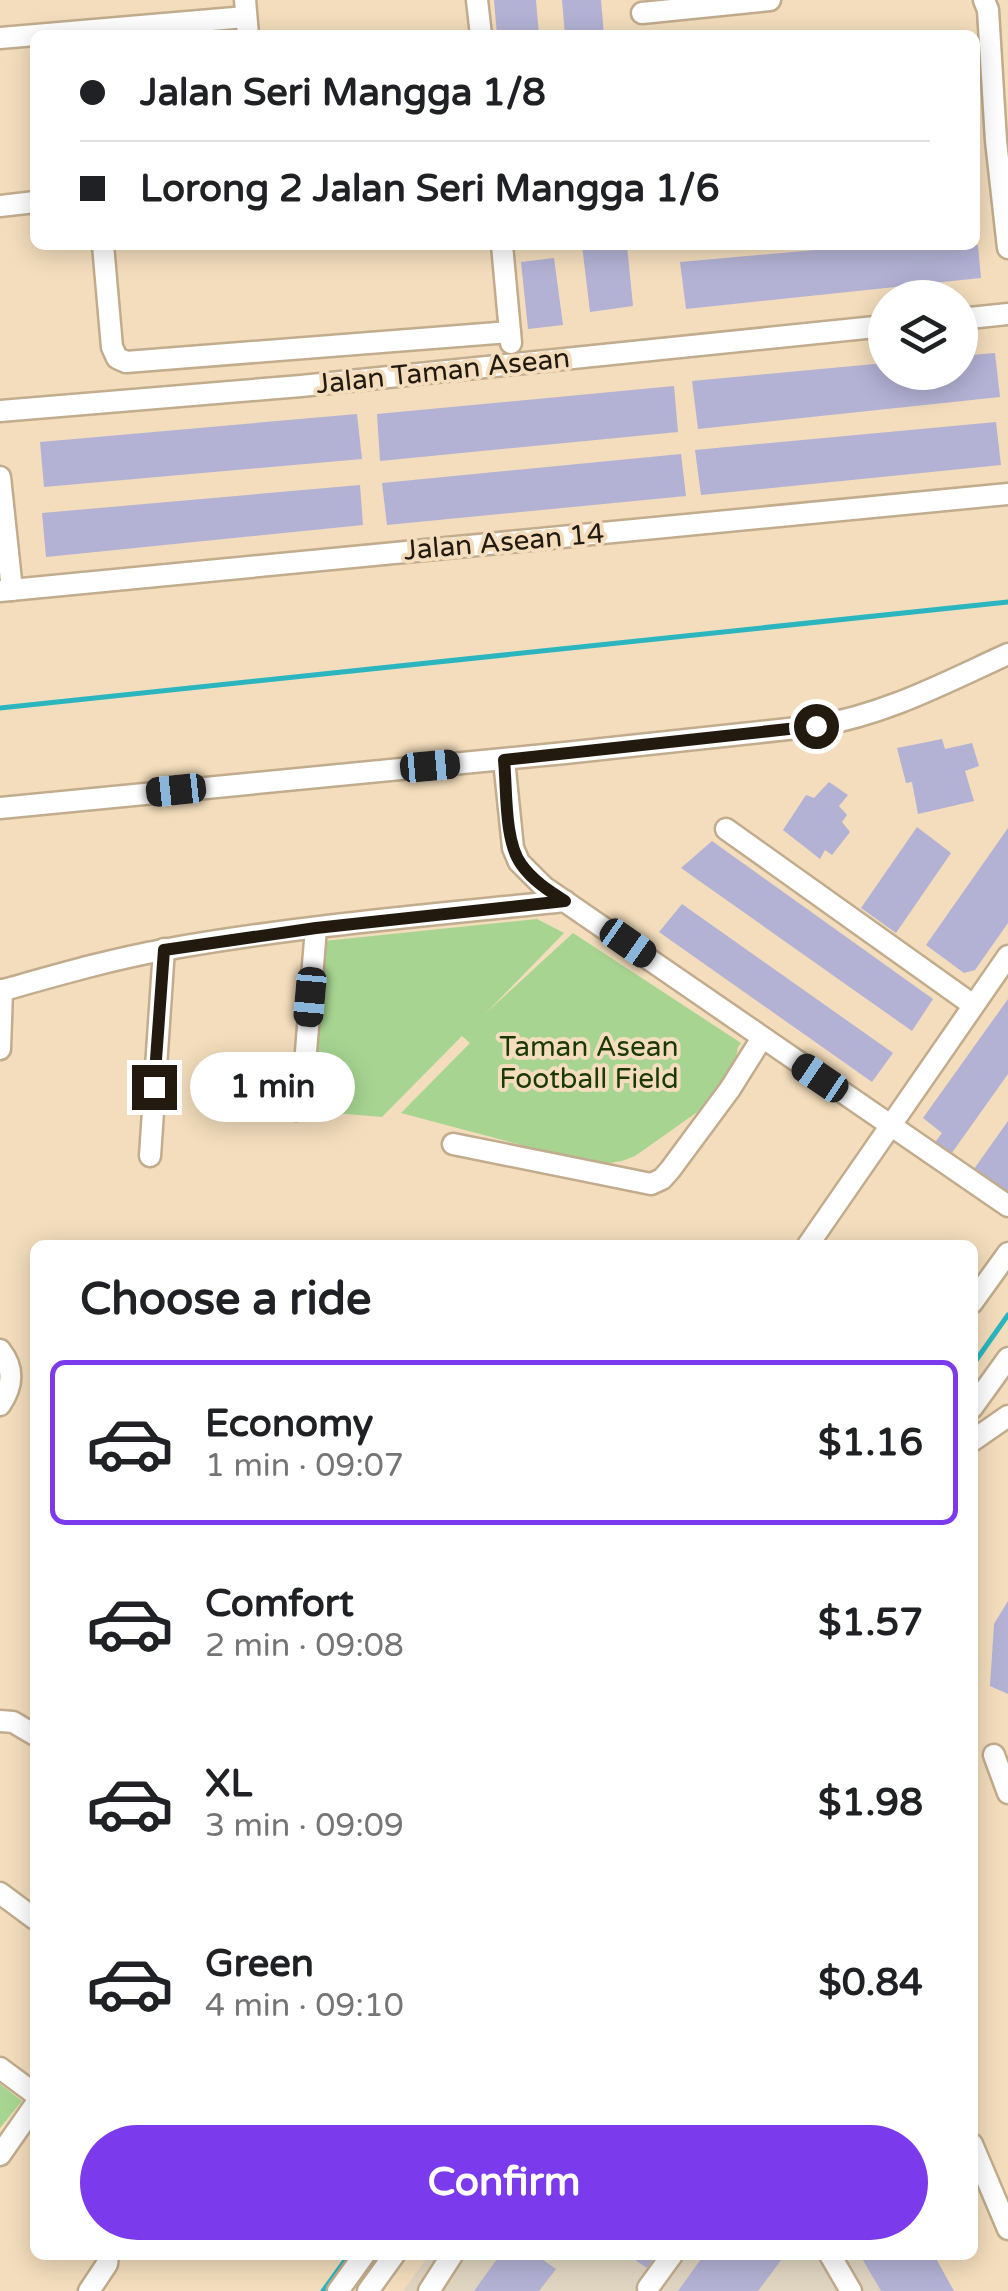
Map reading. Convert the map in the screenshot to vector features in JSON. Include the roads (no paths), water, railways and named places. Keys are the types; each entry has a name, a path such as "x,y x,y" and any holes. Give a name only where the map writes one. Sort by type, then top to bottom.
{"street":[{"path":"477,0 480,30"},
{"path":"642,13 770,0"},
{"path":"984,0 988,10 986,142 1008,248"},
{"path":"94,30 246,17"},
{"path":"0,38 30,35"},
{"path":"0,206 30,203"},
{"path":"103,250 112,347 117,358 126,362 510,332"},
{"path":"502,250 514,363"},
{"path":"978,317 1008,314"},
{"name":"Jalan Taman Asean","path":"0,411 318,385 868,328"},
{"path":"0,477 6,590"},
{"name":"Jalan Asean 14","path":"6,590 1008,494"},
{"path":"0,808 816,726 882,711 1008,654"},
{"path":"504,760 510,831 519,862 544,887 1008,1206"},
{"path":"726,829 972,1005"},
{"path":"0,1049 1,991 78,969 164,950 316,928 565,901"},
{"path":"296,1110 302,1101 316,928"},
{"path":"150,1156 164,950"},
{"path":"812,1240 1008,956"},
{"path":"453,1144 652,1184 670,1170 762,1038"},
{"path":"978,1295 1008,1253"},
{"path":"0,1350 11,1370 11,1383 0,1406"},
{"path":"978,1400 1005,1366"},
{"path":"978,1436 1008,1416"},
{"path":"0,1720 30,1732"},
{"path":"991,1755 1008,1793"},
{"path":"0,1893 30,1915"},
{"path":"0,2068 30,2090"},
{"path":"0,2155 30,2113"},
{"path":"978,2158 1008,2229"},
{"path":"89,2291 107,2260"},
{"path":"338,2291 360,2260"},
{"path":"368,2291 390,2260"},
{"path":"429,2291 449,2260"},
{"path":"648,2288 668,2260"},
{"path":"833,2260 852,2291"}],"waterway":[{"path":"0,708 1008,602"},
{"path":"978,1358 1008,1315"},
{"path":"323,2291 345,2260"}],"park label":[{"name":"Taman Asean Football Field","path":"589,1063"}]}
